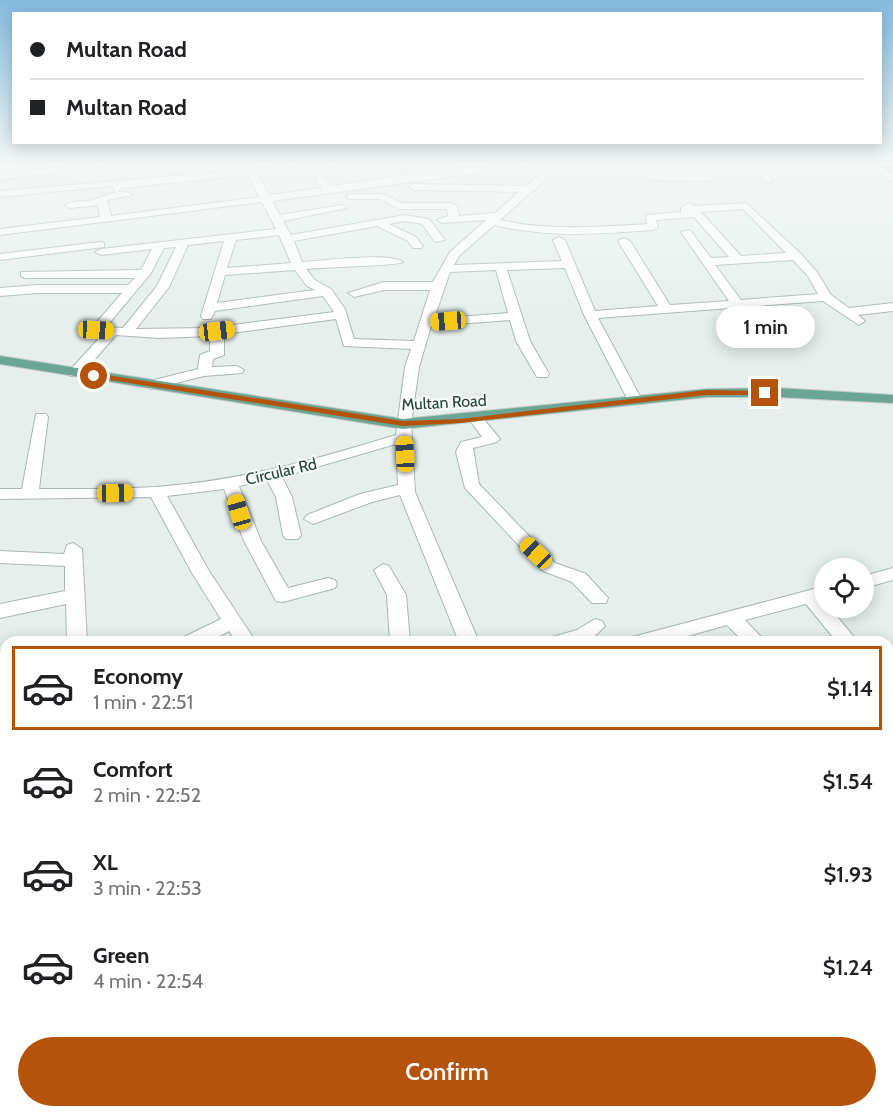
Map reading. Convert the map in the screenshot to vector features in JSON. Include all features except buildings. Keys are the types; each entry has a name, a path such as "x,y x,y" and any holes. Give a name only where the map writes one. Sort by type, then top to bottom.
{"main road":[{"name":"Multan Road","path":"0,360 403,430 476,419 706,393 803,393 893,399"}],"street":[{"path":"169,217 159,233 144,274 96,330 202,332 340,315"},
{"path":"288,217 277,219 299,268 311,283 327,292 340,315 349,343 419,345"},
{"path":"467,636 406,488 403,430 412,367 445,269 454,254 496,217"},
{"path":"0,232 100,220 159,233 183,243 231,237 285,235 381,224 405,218 425,221 494,219 531,230 566,232 653,226 650,217"},
{"path":"697,217 737,260"},
{"path":"757,217 813,274 826,297 859,321"},
{"path":"100,220 100,244 106,274"},
{"path":"425,221 439,240"},
{"path":"381,224 412,239 417,246"},
{"path":"686,232 737,303"},
{"path":"0,257 100,244 159,233"},
{"path":"202,332 231,237"},
{"path":"558,240 590,315 635,400"},
{"path":"36,242 100,244"},
{"path":"624,242 666,309"},
{"path":"75,373 163,287 183,243"},
{"path":"707,262 797,256"},
{"path":"222,272 299,268 358,261 397,262"},
{"path":"445,269 569,264"},
{"path":"501,268 523,341 542,374"},
{"path":"10,308 14,291 27,270 144,274"},
{"path":"354,293 384,286 438,286"},
{"path":"0,292 131,290"},
{"path":"210,308 327,292"},
{"path":"590,315 826,297"},
{"path":"847,312 893,307"},
{"path":"426,322 515,316"},
{"path":"204,372 207,356 217,355 217,331"},
{"path":"151,385 204,372 237,370"},
{"path":"30,494 41,417"},
{"path":"476,419 492,439 466,445 464,452 471,486 549,567 579,578 599,598"},
{"name":"Circular Rd","path":"0,494 157,492 231,482 308,466 403,430"},
{"path":"272,473 284,497 292,535"},
{"path":"231,482 239,512 261,563 283,596 328,584"},
{"path":"313,519 366,498 406,488"},
{"path":"157,492 231,622 242,636"},
{"path":"0,557 73,555 77,636"},
{"path":"383,570 393,580 398,597 399,636"},
{"path":"874,579 893,574"},
{"path":"663,636 814,595"},
{"path":"0,611 75,596"},
{"path":"731,618 750,636"},
{"path":"833,618 844,636"},
{"path":"203,636 231,622"},
{"path":"580,636 595,626"}],"route":[{"path":"94,376 403,424 460,421 706,393 765,393"}]}
